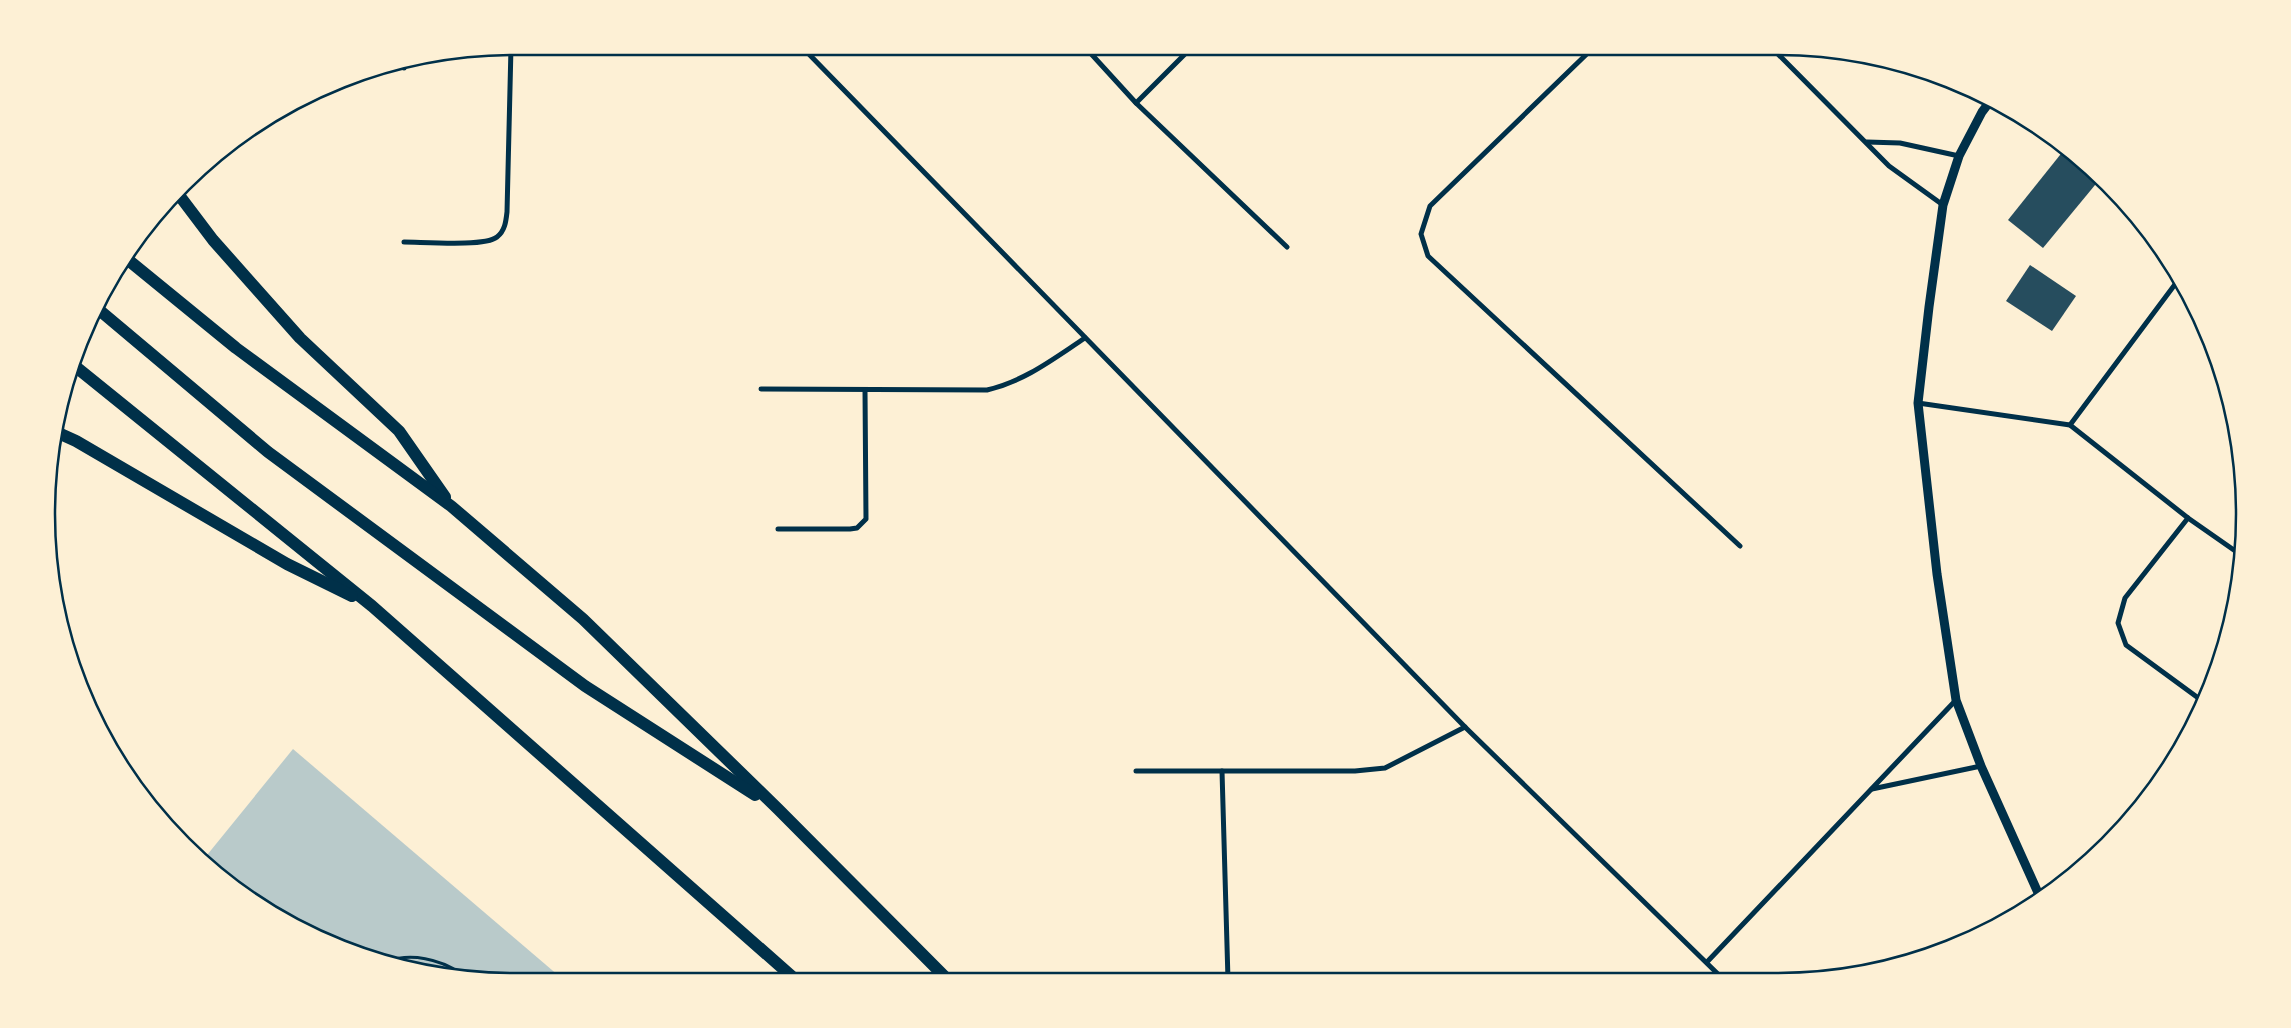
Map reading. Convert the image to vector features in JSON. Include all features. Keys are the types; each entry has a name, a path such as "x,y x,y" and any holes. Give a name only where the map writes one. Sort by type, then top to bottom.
{"main road":[{"path":"181,198 213,240 300,338 399,431 450,506"},
{"path":"130,262 236,348 450,506 583,619 778,809 941,973"},
{"path":"102,312 268,452 585,686 778,809"},
{"path":"78,368 372,606 788,973"},
{"path":"62,435 76,441 287,564 372,606"}],"street":[{"path":"404,242 484,243 497,237 505,226 511,55"},
{"path":"810,55 1466,727 1717,973"},
{"path":"1092,55 1136,103 1287,247"},
{"path":"1136,103 1184,55"},
{"path":"1586,55 1430,206 1421,234 1428,256 1740,546"},
{"path":"1779,55 1889,166 1943,205"},
{"path":"1987,106 1959,156 1943,205 1918,403 1937,574 1956,700 1981,766 2038,892"},
{"path":"1867,142 1900,143 1959,156"},
{"path":"2070,425 2175,285"},
{"path":"761,389 987,390 1008,385 1028,376 1085,338"},
{"path":"778,530 850,530 857,528 866,519 865,390"},
{"path":"1918,403 2070,425 2188,518 2234,550"},
{"path":"2188,518 2125,598 2118,622 2126,645 2198,698"},
{"path":"1707,962 1956,700"},
{"path":"1136,771 1355,771 1384,768 1466,727"},
{"path":"1871,790 1981,766"},
{"path":"1222,771 1228,973"}],"path":[{"path":"404,959 414,958 435,961 450,968"}],"shaded area":[{"path":"293,749 555,973 484,972 454,969 424,964 366,949 311,926 284,912 259,896 207,855"}],"building":[{"path":"2061,154 2096,184 2043,248 2008,220"},
{"path":"2030,265 2076,296 2052,331 2006,301"}]}
